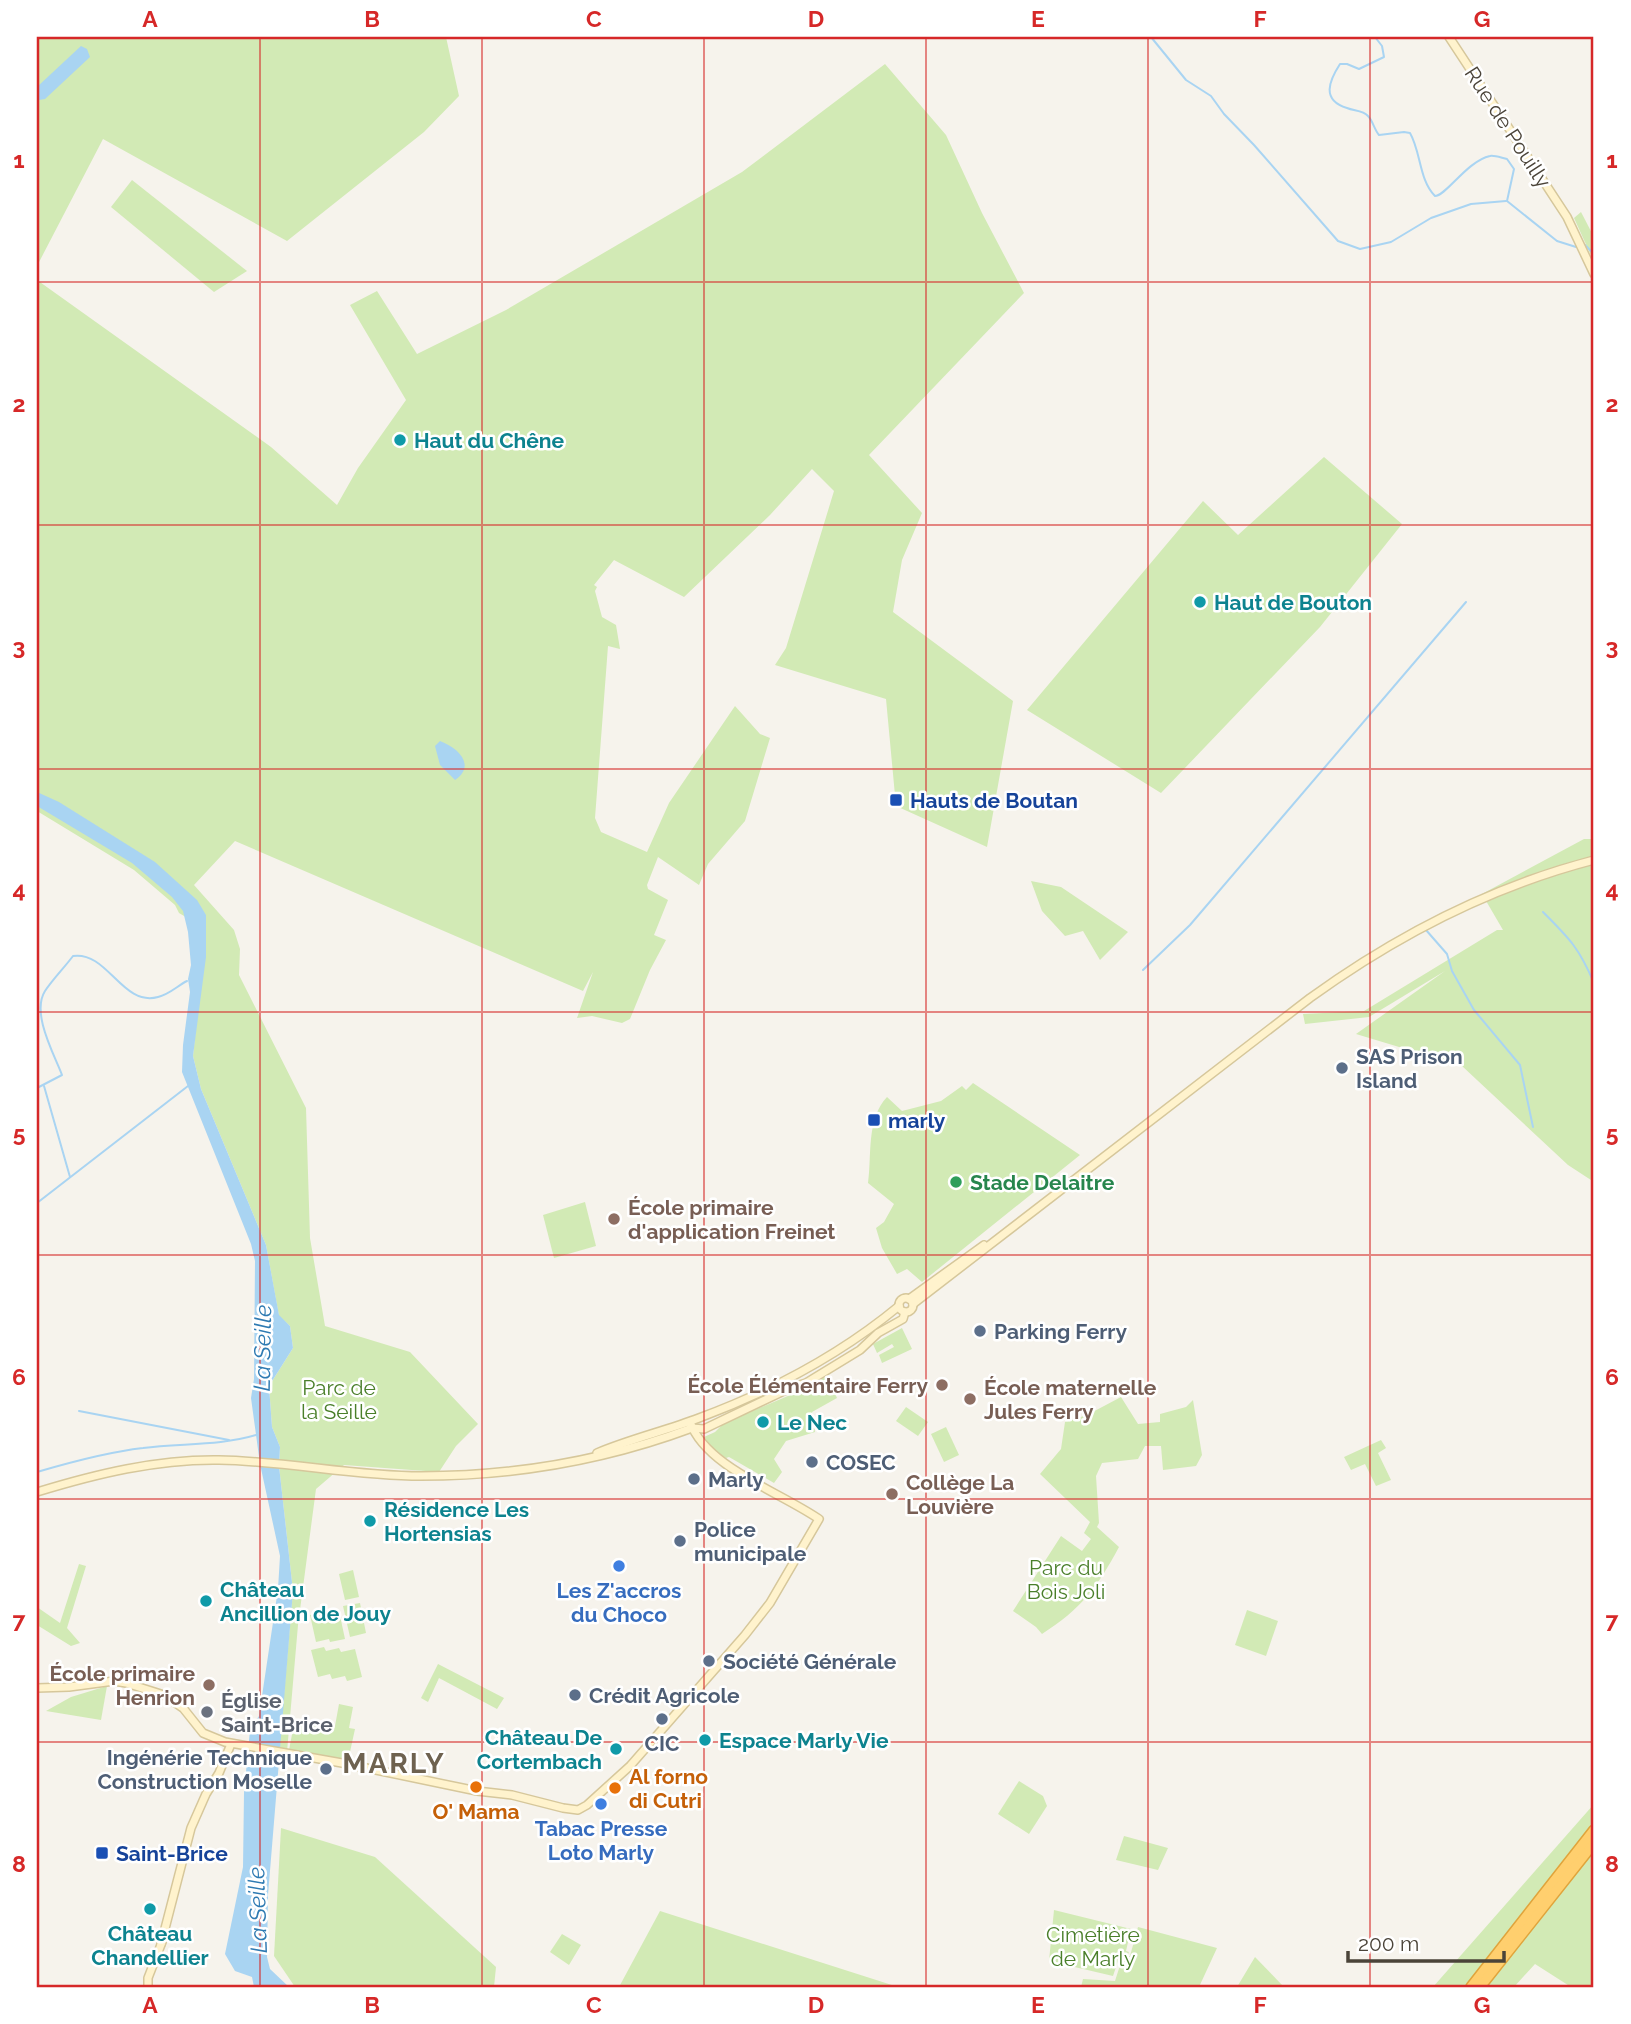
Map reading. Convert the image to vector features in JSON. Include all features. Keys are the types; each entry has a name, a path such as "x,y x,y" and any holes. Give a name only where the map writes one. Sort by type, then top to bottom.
{"highway":[{"path":"1471,1987 1594,1830"},
{"path":"1480,1987 1594,1843"}],"main road":[{"name":"Rue de Pouilly","path":"1449,37 1567,217 1594,274"},
{"path":"37,1490 76,1480 185,1461 248,1462 389,1475 442,1476 523,1469 610,1454 691,1425 787,1378 902,1309 910,1310 911,1302 1015,1226 1310,998 1370,956 1424,925 1474,901 1543,875 1594,860"},
{"path":"691,1425 704,1429 806,1382 860,1350 878,1333 903,1319 902,1300 911,1302"},
{"path":"37,1688 114,1681 136,1685 164,1695 183,1708 203,1733 231,1744 477,1791 512,1795 573,1810 587,1805 630,1766 738,1644 770,1603 819,1519 717,1459 691,1425"},
{"path":"148,1987 191,1828 231,1744"}],"green space":[{"path":"37,37 446,37 459,96 424,132 287,241 103,139 37,266"},
{"name":"Parc de la Seille","path":"885,64 946,135 982,213 1024,293 869,455 922,513 902,560 893,612 1013,701 987,847 896,806 886,699 775,665 786,648 834,491 812,469 770,515 684,597 614,560 594,585 597,587 595,591 602,617 616,625 620,649 608,646 595,818 601,832 647,852 669,803 735,706 760,734 770,738 745,821 708,864 699,885 658,857 647,885 648,889 668,900 654,935 666,940 650,970 630,1019 622,1023 592,1016 577,1018 593,972 583,991 235,841 194,885 234,930 240,949 239,975 306,1108 310,1238 325,1326 410,1352 478,1424 456,1446 439,1472 344,1465 316,1489 298,1625 287,1752 279,1751 293,1591 279,1466 280,1447 272,1427 269,1386 293,1348 290,1326 279,1316 266,1245 201,1089 193,1056 206,929 179,913 175,905 134,870 37,811 37,280 271,447 337,505 358,468 406,400 350,305 377,291 417,354 506,310 742,172"},
{"path":"132,180 247,271 214,292 111,207"},
{"path":"1581,212 1594,237 1594,262 1574,218"},
{"path":"1324,457 1402,524 1320,627 1161,793 1027,710 1203,501 1238,535"},
{"path":"1584,839 1594,839 1594,1182 1568,1165 1462,1066 1356,1034 1445,971 1369,1017 1305,1024 1303,1014 1364,1011 1497,930 1503,930 1482,894"},
{"path":"1031,881 1061,887 1128,932 1100,960 1083,931 1065,936 1042,911"},
{"name":"Stade Delaitre","path":"973,1083 1080,1155 922,1282 907,1269 897,1274 882,1248 876,1228 884,1222 894,1204 868,1183 871,1138 876,1116 887,1097 902,1111 941,1101 962,1086 966,1090"},
{"path":"585,1202 596,1246 554,1258 543,1215"},
{"path":"902,1328 912,1349 882,1363 879,1355 894,1347 892,1344 877,1353 873,1344"},
{"path":"827,1376 837,1398 812,1412 815,1432 786,1441 774,1459 782,1472 774,1483 715,1451 704,1437 715,1432 724,1423 802,1390"},
{"name":"Parc du Bois Joli","path":"1121,1397 1138,1424 1160,1422 1160,1414 1186,1407 1193,1400 1202,1455 1196,1466 1163,1470 1161,1446 1145,1446 1138,1459 1102,1463 1096,1476 1097,1527 1119,1547 1087,1596 1067,1616 1042,1634 1013,1611 1061,1536 1082,1551 1091,1539 1084,1533 1090,1522 1040,1474 1061,1449 1065,1422 1087,1415"},
{"path":"906,1407 928,1422 918,1436 896,1421"},
{"path":"946,1427 959,1455 944,1462 931,1434"},
{"path":"1381,1440 1386,1448 1378,1453 1391,1480 1376,1486 1365,1464 1351,1470 1344,1457"},
{"path":"79,1564 86,1566 67,1628 80,1643 71,1646 37,1625 37,1607 60,1623"},
{"path":"353,1570 359,1597 345,1600 339,1574"},
{"path":"360,1603 366,1633 350,1637 343,1606"},
{"path":"1247,1610 1278,1621 1266,1656 1235,1645"},
{"path":"339,1611 345,1639 316,1642 310,1615"},
{"path":"324,1647 326,1651 339,1648 341,1652 355,1649 362,1677 347,1681 345,1676 332,1679 330,1674 318,1677 311,1650"},
{"path":"438,1664 504,1698 497,1709 439,1678 428,1702 421,1698"},
{"path":"107,1686 101,1720 46,1711 71,1697"},
{"path":"339,1704 353,1707 349,1728 355,1729 348,1761 289,1750 295,1719 335,1726"},
{"path":"1019,1781 1043,1796 1047,1806 1029,1834 998,1814"},
{"path":"1594,1804 1594,1987 1571,1987 1535,1964 1514,1987 1433,1987"},
{"path":"281,1828 375,1857 496,1967 494,1987 295,1987 274,1956"},
{"path":"1124,1836 1168,1848 1158,1870 1116,1860"},
{"name":"Cimetière de Marly","path":"1054,1910 1131,1929 1127,1956 1130,1956 1138,1927 1217,1948 1199,1987 1081,1987 1083,1979 1115,1981 1123,1956 1120,1955 1113,1976 1049,1961"},
{"path":"660,1911 895,1986 902,1987 619,1987"},
{"path":"562,1934 581,1945 569,1965 550,1952"},
{"path":"1255,1957 1284,1987 1237,1987"}],"water":[{"path":"81,46 87,49 90,57 45,99 39,100 37,87"},
{"path":"440,741 459,753 464,763 461,775 455,780 440,765 435,746"},
{"name":"La Seille","path":"37,792 59,802 155,862 197,900 206,915 206,957 193,1056 201,1089 266,1245 279,1315 290,1326 293,1348 269,1386 272,1427 280,1447 279,1466 293,1591 268,1895 267,1957 270,1969 289,1987 254,1987 252,1977 235,1971 225,1954 243,1867 244,1793 250,1730 259,1716 278,1589 280,1556 260,1464 251,1398 254,1379 255,1261 251,1244 182,1072 190,992 188,932 183,911 172,897 132,863 37,806"}],"waterway":[{"path":"1151,37 1186,80 1211,96 1338,241 1360,249 1391,242 1431,218 1471,204 1506,201"},
{"path":"1375,37 1382,46 1384,57 1359,69 1340,64 1331,83 1330,95 1333,100 1339,105 1366,114 1379,135 1410,133 1426,182 1435,196 1481,159 1492,156 1507,159 1514,169 1507,201 1557,241 1576,247"},
{"path":"1585,245 1594,254"},
{"path":"1143,970 1190,925 1466,602"},
{"path":"1543,912 1573,944 1594,983"},
{"path":"1426,930 1447,954 1452,971 1474,1010 1520,1065 1533,1127"},
{"path":"37,1088 62,1075 45,1033 41,1000 73,956 96,962 134,994 145,998 162,996 187,981"},
{"path":"44,1086 70,1177"},
{"path":"37,1203 188,1086"},
{"path":"79,1411 229,1440"},
{"path":"37,1472 116,1452 228,1441 256,1435"}],"place":[{"name":"Haut du Chêne","path":"400,440"},
{"name":"Haut de Bouton","path":"1200,602"},
{"name":"Hauts de Boutan","path":"896,800"},
{"name":"SAS Prison Island","path":"1342,1068"},
{"name":"marly","path":"874,1120"},
{"name":"Stade Delaitre","path":"956,1182"},
{"name":"École primaire d'application Freinet","path":"614,1219"},
{"name":"Parking Ferry","path":"980,1331"},
{"name":"École Élémentaire Ferry","path":"942,1385"},
{"name":"École maternelle Jules Ferry","path":"970,1399"},
{"name":"Le Nec","path":"763,1422"},
{"name":"COSEC","path":"812,1462"},
{"name":"Marly","path":"694,1479"},
{"name":"Collège La Louvière","path":"892,1494"},
{"name":"Résidence Les Hortensias","path":"370,1521"},
{"name":"Police municipale","path":"680,1541"},
{"name":"Les Z'accros du Choco","path":"619,1566"},
{"name":"Château Ancillion de Jouy","path":"206,1601"},
{"name":"Société Générale","path":"709,1661"},
{"name":"École primaire Henrion","path":"209,1685"},
{"name":"Crédit Agricole","path":"575,1695"},
{"name":"Église Saint-Brice","path":"207,1712"},
{"name":"CIC","path":"662,1719"},
{"name":"Espace Marly Vie","path":"705,1740"},
{"name":"Château De Cortembach","path":"616,1749"},
{"name":"Ingénérie Technique Construction Moselle","path":"326,1769"},
{"name":"O' Mama","path":"476,1787"},
{"name":"Al forno di Cutri","path":"615,1788"},
{"name":"Tabac Presse Loto Marly","path":"601,1804"},
{"name":"Saint-Brice","path":"102,1853"},
{"name":"Château Chandellier","path":"150,1909"}],"district":[{"name":"MARLY","path":"394,1763"}]}
